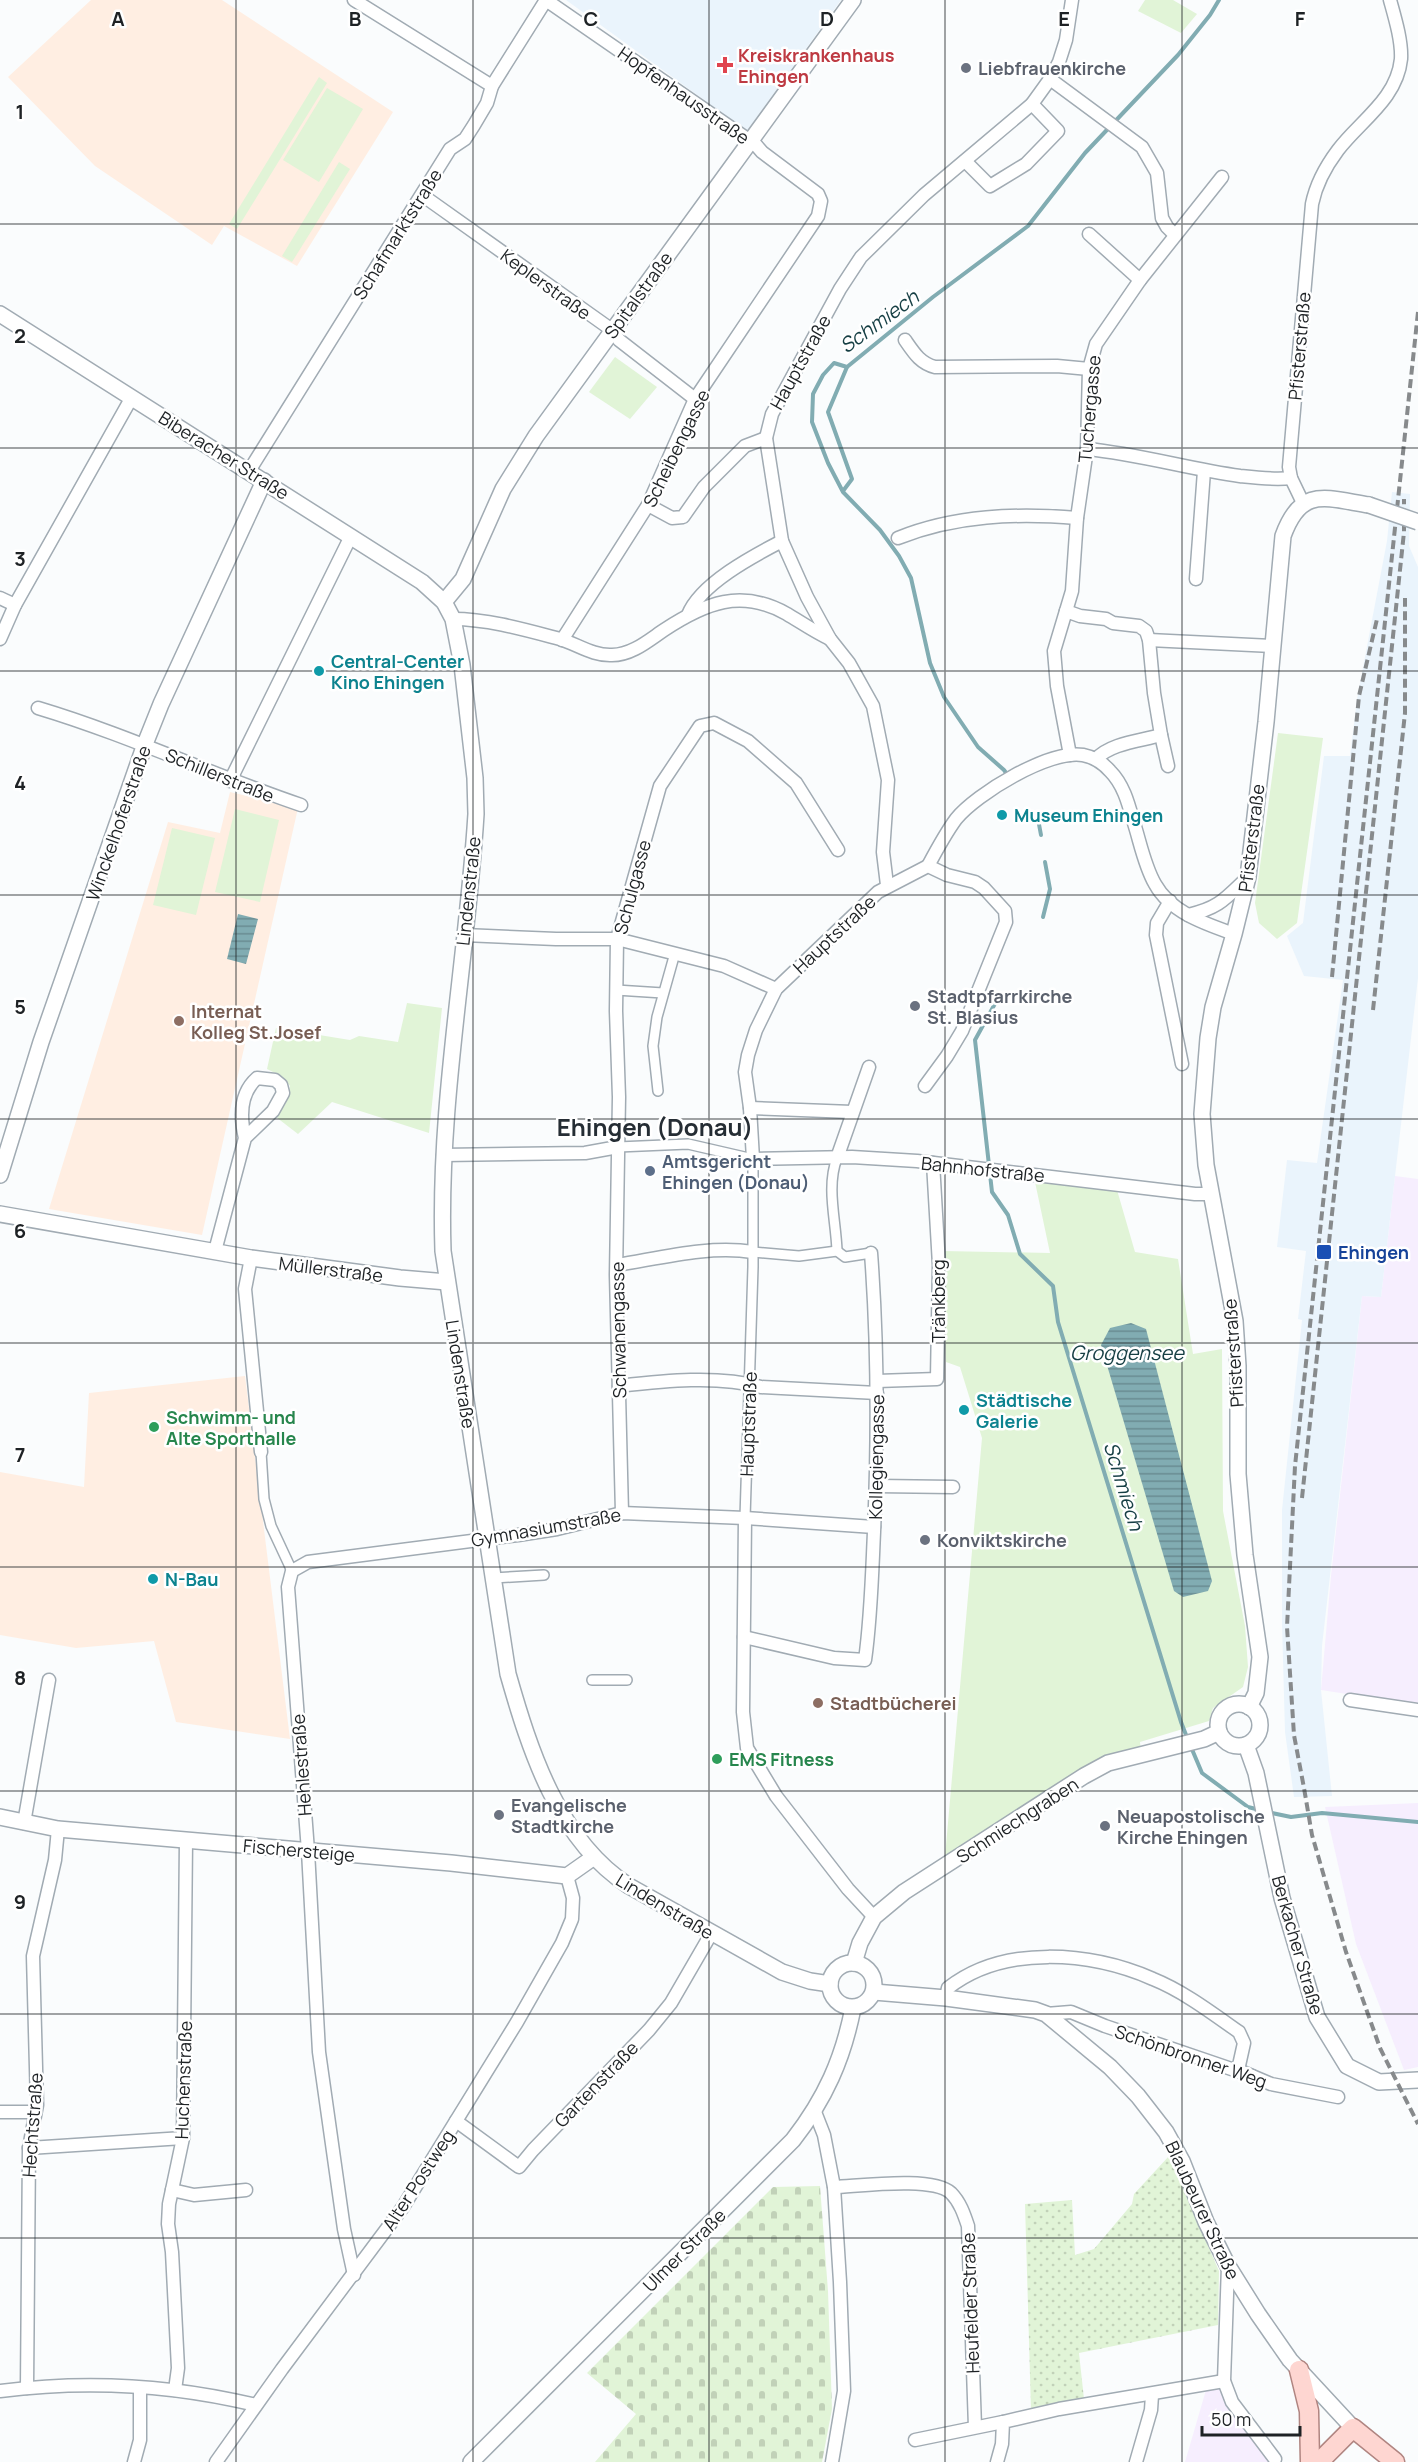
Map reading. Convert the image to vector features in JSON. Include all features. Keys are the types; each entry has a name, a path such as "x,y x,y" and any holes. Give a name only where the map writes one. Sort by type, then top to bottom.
{"main road":[{"path":"1299,2370 1309,2411 1310,2462"},
{"path":"1320,2462 1353,2428"},
{"name":"Blaubeurer Straße","path":"1353,2428 1395,2462"}],"street":[{"path":"354,0 492,86"},
{"name":"Schafmarktstraße","path":"249,471 450,149 465,139 487,103 492,86 546,0"},
{"name":"Hopfenhausstraße","path":"546,0 750,141 818,194"},
{"name":"Spitalstraße","path":"444,602 463,579 503,489 517,464 853,0"},
{"name":"Hauptstraße","path":"874,1917 848,1889 776,1797 747,1748 743,1712 745,1518 753,1252 753,1159 750,1108 745,1080 748,1055 763,1014 776,989 887,885 883,852 888,780 873,706 849,663 830,639 807,597 782,541 766,438 772,414 840,289 861,257 924,195 1032,104 1050,79 1059,62 1066,40 1072,0"},
{"name":"Pfisterstraße","path":"1249,1707 1256,1693 1260,1657 1245,1555 1238,1474 1238,1366 1235,1321 1206,1165 1202,1114 1208,1038 1222,972 1248,877 1283,536 1288,520 1303,503 1291,478 1289,457 1314,193 1323,173 1339,149 1378,108 1395,80 1401,59 1396,22 1389,0"},
{"path":"1050,79 1142,147 1158,173 1162,218 1174,235"},
{"path":"965,161 990,186 1026,164 1058,131 1032,104"},
{"name":"Tuchergasse","path":"1070,755 1057,686 1054,651 1072,591 1077,518 1087,449 1089,369 1096,344 1140,280 1222,177"},
{"name":"Scheibengasse","path":"562,640 648,505 695,399 818,216 821,206 818,194"},
{"name":"Keplerstraße","path":"422,195 612,330 619,340 695,399"},
{"path":"1089,234 1140,280"},
{"name":"Biberacher Straße","path":"3,322 132,397 249,471 422,582 444,602"},
{"path":"905,340 919,359 935,367 1057,366 1089,369"},
{"path":"0,639 15,605 132,397"},
{"path":"648,505 672,518 683,517 704,487 745,446 766,438"},
{"path":"1087,449 1114,452 1204,471 1276,480 1291,478"},
{"path":"1196,579 1204,471"},
{"name":"Winckelhoferstraße","path":"0,1175 41,1042 145,744 161,704 264,481"},
{"path":"1303,503 1313,499 1329,499 1369,505 1418,522"},
{"path":"898,537 993,516 1035,515 1077,518"},
{"path":"230,781 351,536"},
{"path":"687,615 692,604 742,561 782,541"},
{"path":"0,598 15,605"},
{"path":"453,619 470,619 562,640 603,655 614,655 635,649 687,615 716,603 749,600 786,614 830,639"},
{"name":"Lindenstraße","path":"444,602 453,619 462,665 475,778 474,842 448,1081 443,1155 442,1230 447,1282 508,1674 524,1730 548,1788 594,1857 621,1881 711,1934 782,1972 810,1981 830,1984"},
{"path":"1066,611 1080,616 1106,619 1113,623 1139,626 1146,631 1149,640 1154,693 1168,766"},
{"path":"1149,640 1273,646"},
{"name":"Schillerstraße","path":"38,708 145,744 230,781 301,805"},
{"name":"Schulgasse","path":"620,1097 616,990 617,939 660,786 700,726 714,723 748,741 796,783 838,850"},
{"path":"1096,759 1111,749 1161,735"},
{"path":"887,885 928,866 956,819 970,805 1000,784 1034,766 1070,755 1082,755 1096,759 1118,780 1153,879 1170,902 1188,915 1234,934"},
{"path":"925,1086 962,1031 1006,922 1005,911 984,888 975,882 946,875 928,866"},
{"path":"1188,915 1210,910 1221,903 1248,877"},
{"path":"1170,902 1157,923 1156,935 1182,1064"},
{"path":"464,935 617,939 724,966 776,989"},
{"path":"658,1091 653,1046 657,1017 675,953"},
{"path":"616,990 663,993"},
{"path":"837,1251 835,1214 831,1206 833,1169 869,1067"},
{"path":"215,1251 246,1138 273,1111 283,1093 281,1085 275,1080 257,1077 245,1094 241,1121 246,1138"},
{"name":"Schwanengasse","path":"620,1097 617,1265 622,1513"},
{"path":"750,1108 852,1112"},
{"path":"443,1155 582,1153 618,1147 688,1144 753,1159"},
{"name":"Bahnhofstraße","path":"753,1159 837,1158 933,1163 1195,1194 1212,1194"},
{"name":"Tränkberg","path":"877,1387 937,1379 939,1264 933,1163"},
{"name":"Müllerstraße","path":"0,1214 250,1258 447,1282"},
{"path":"617,1265 735,1249 799,1256 837,1251 845,1257 871,1252"},
{"name":"Kollegiengasse","path":"744,1637 834,1658 865,1660 870,1626 877,1486 877,1334 871,1252"},
{"path":"250,1258 245,1289 264,1499 271,1526 292,1570"},
{"path":"619,1386 678,1380 749,1384 761,1387 877,1387"},
{"path":"877,1486 953,1487"},
{"name":"Gymnasiumstraße","path":"292,1570 308,1562 558,1529 622,1513 745,1518 874,1527"},
{"name":"Hehlestraße","path":"292,1570 288,1587 308,1851 319,2052 342,2218 354,2275"},
{"path":"493,1578 544,1575"},
{"path":"24,1823 50,1680"},
{"path":"592,1680 627,1680"},
{"path":"1350,1700 1418,1710"},
{"path":"1237,1704 1249,1707 1258,1716 1260,1723 1256,1737 1246,1744 1232,1745 1223,1739 1219,1732 1221,1716 1225,1710 1237,1704"},
{"name":"Schmiechgraben","path":"854,1963 860,1943 874,1917 904,1892 1084,1776 1108,1762 1204,1739 1219,1732"},
{"name":"Berkacher Straße","path":"1246,1744 1260,1789 1282,1898 1317,2017 1347,2066 1379,2082 1418,2080"},
{"name":"Fischersteige","path":"0,1817 58,1829 451,1863 567,1876"},
{"name":"Hechtstraße","path":"27,2388 29,2148 37,2105 33,1956 54,1860 58,1829"},
{"name":"Huchenstraße","path":"175,2391 178,2368 172,2252 168,2224 172,2190 183,2138 186,1840"},
{"path":"567,1876 594,1857"},
{"name":"Alter Postweg","path":"216,2462 403,2207 542,1978 573,1919 573,1898 567,1876"},
{"name":"Gartenstraße","path":"456,2121 519,2167 644,2035 671,2003 711,1934"},
{"path":"946,1998 948,1988 961,1978 990,1964 1052,1957 1098,1962 1155,1979 1231,2026 1239,2032 1244,2043 1238,2070 1252,2076"},
{"path":"854,1963 862,1965 873,1976 874,1992 866,2004 853,2008 836,2001 831,1993 830,1984 837,1968 854,1963"},
{"name":"Blaubeurer Straße","path":"874,1992 946,1998 1035,2010 1047,2014 1110,2067 1138,2096 1166,2132 1182,2160 1206,2222 1227,2266 1258,2314 1299,2370 1353,2428"},
{"name":"Ulmer Straße","path":"471,2462 794,2140 815,2112 836,2066 853,2008"},
{"name":"Schönbronner Weg","path":"1047,2014 1071,2012 1271,2084 1338,2097"},
{"path":"0,2112 35,2112"},
{"path":"815,2112 824,2135 834,2187 844,2391 832,2462"},
{"path":"29,2148 183,2138"},
{"name":"Heufelder Straße","path":"834,2187 922,2183 949,2191 962,2208 968,2226 975,2427"},
{"path":"172,2190 194,2195 246,2190"},
{"path":"1227,2266 1224,2381 1232,2402 1275,2459"},
{"path":"915,2440 1059,2409 1224,2381"},
{"path":"0,2391 94,2384 175,2391 256,2405"},
{"path":"134,2462 140,2440 140,2388"},
{"path":"1136,2462 1151,2410 1152,2395"},
{"path":"997,2462 1002,2444 1003,2422"}],"shaded area":[{"path":"91,0 222,0 393,112 297,266 224,226 212,245 95,166 8,77"},
{"name":"Kreiskrankenhaus Ehingen","path":"566,0 841,0 747,131"},
{"path":"1392,492 1410,494 1409,546 1418,567 1418,978 1381,1297 1362,1296 1322,1646 1321,1690 1332,1796 1294,1797 1285,1732 1282,1510 1302,1320 1298,1319 1306,1251 1277,1247 1287,1160 1317,1163 1343,980 1304,976 1287,936 1303,923 1324,756 1350,756 1357,699 1387,541"},
{"name":"Internat Kolleg St.Josef","path":"230,792 298,808 202,1235 49,1209 168,822 220,833"},
{"path":"1395,1176 1418,1179 1418,1705 1321,1690 1331,1576 1362,1296 1381,1297"},
{"path":"245,1376 290,1739 176,1722 154,1641 76,1648 0,1635 0,1472 84,1487 89,1393"},
{"path":"1418,1803 1418,2067 1404,2070 1356,1944 1325,1807"},
{"path":"1220,2387 1273,2462 1185,2462 1206,2390"}],"green space":[{"path":"1145,0 1173,0 1197,14 1181,33 1138,11"},
{"path":"319,77 327,83 237,229 229,224"},
{"path":"327,88 363,109 319,182 283,160"},
{"path":"339,162 350,169 292,262 282,256"},
{"path":"615,357 657,387 630,419 589,392"},
{"path":"1278,733 1323,738 1297,923 1277,939 1259,923 1255,903"},
{"path":"235,809 279,820 260,902 215,892"},
{"path":"172,828 215,838 196,915 153,905"},
{"path":"407,1003 442,1008 429,1133 332,1102 298,1134 276,1117 286,1103 290,1086 283,1077 267,1069 276,1028 350,1040 359,1036 398,1042"},
{"path":"1035,1182 1117,1190 1135,1252 1178,1259 1193,1354 1222,1349 1223,1511 1245,1626 1248,1667 1243,1687 1213,1708 1209,1721 1140,1742 1141,1753 1108,1763 944,1868 982,1438 960,1367 946,1362 943,1251 1050,1253"},
{"path":"1169,2156 1219,2271 1218,2325 1079,2353 1084,2399 1031,2410 1025,2204 1072,2200 1075,2255 1094,2249 1132,2204 1134,2194"},
{"path":"820,2186 828,2291 832,2409 822,2462 595,2462 636,2414 587,2373 773,2187"}],"water":[{"path":"238,914 258,919 246,964 227,959"},
{"name":"Groggensee","path":"1131,1323 1146,1329 1212,1581 1208,1591 1183,1597 1174,1591 1101,1345 1110,1328"}],"waterway":[{"name":"Schmiech","path":"1009,777 978,747 944,697 930,663 911,578 899,556 880,530 843,492 828,463 812,422 813,394 823,375 834,363 847,367 933,297 1028,226 1085,153 1178,55 1219,0"},
{"path":"843,491 852,479 828,412 847,367"},
{"name":"Schmiech","path":"1033,813 1038,819 1041,835"},
{"name":"Schmiech","path":"1043,917 1050,889 1045,862"},
{"name":"Schmiech","path":"997,1000 975,1040 992,1192 1008,1215 1020,1254 1053,1286 1058,1322 1188,1740"},
{"name":"Schmiech","path":"1191,1747 1202,1773 1248,1807 1260,1810"},
{"name":"Schmiech","path":"1267,1812 1291,1817 1322,1813 1418,1822"}],"railway":[{"path":"1418,312 1295,1466 1287,1627 1294,1735 1312,1835 1346,1952 1380,2048 1418,2124"},
{"path":"1302,1498 1404,532 1404,499"},
{"path":"1373,1010 1405,713 1405,598"},
{"path":"1332,977 1359,696 1377,619"}],"place":[{"name":"Kreiskrankenhaus Ehingen","path":"725,65"},
{"name":"Liebfrauenkirche","path":"966,68"},
{"name":"Central-Center Kino Ehingen","path":"319,671"},
{"name":"Museum Ehingen","path":"1002,815"},
{"name":"Stadtpfarrkirche St. Blasius","path":"915,1006"},
{"name":"Internat Kolleg St.Josef","path":"179,1021"},
{"name":"Amtsgericht Ehingen (Donau)","path":"650,1171"},
{"name":"Ehingen","path":"1324,1252"},
{"name":"Städtische Galerie","path":"964,1410"},
{"name":"Schwimm- und Alte Sporthalle","path":"154,1427"},
{"name":"Konviktskirche","path":"925,1540"},
{"name":"N-Bau","path":"153,1579"},
{"name":"Stadtbücherei","path":"818,1703"},
{"name":"EMS Fitness","path":"717,1759"},
{"name":"Evangelische Stadtkirche","path":"499,1815"},
{"name":"Neuapostolische Kirche Ehingen","path":"1105,1826"}],"district":[{"name":"Ehingen (Donau)","path":"655,1126"}]}
